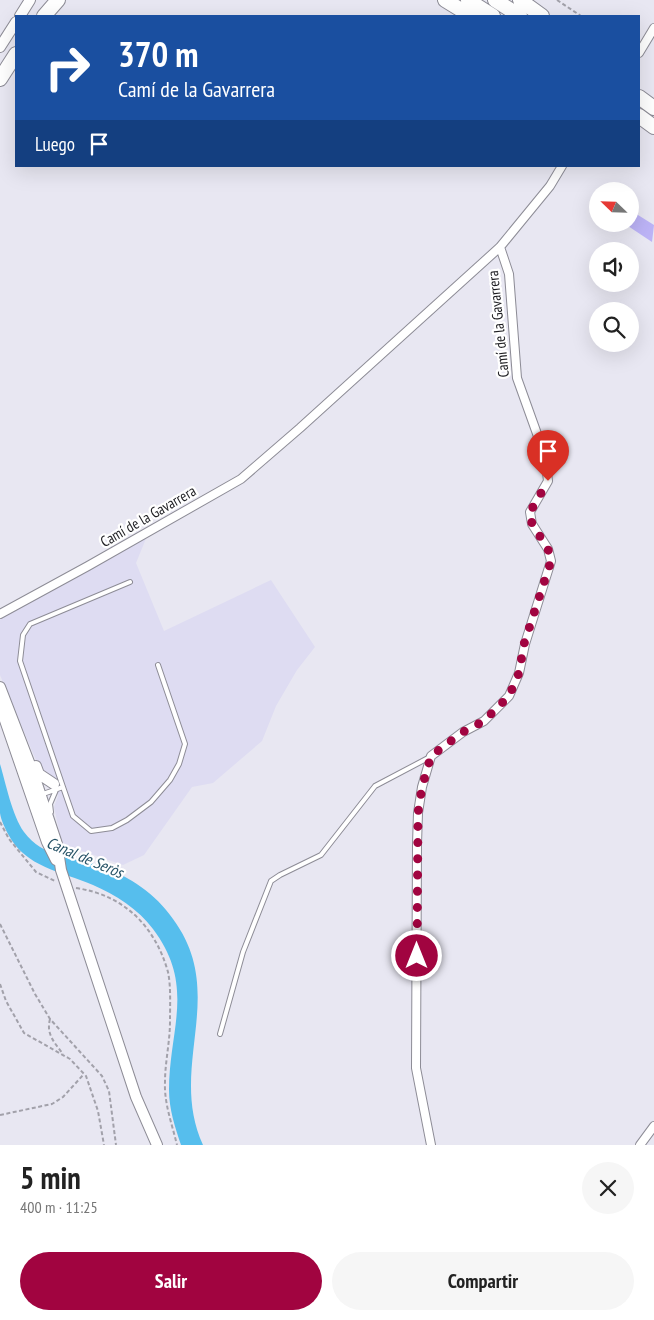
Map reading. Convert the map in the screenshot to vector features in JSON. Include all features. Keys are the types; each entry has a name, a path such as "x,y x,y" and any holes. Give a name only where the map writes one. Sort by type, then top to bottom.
{"highway":[{"path":"45,15 58,0"},
{"path":"445,0 469,15"},
{"path":"468,0 491,15"},
{"path":"495,0 518,15"},
{"path":"520,0 541,15"},
{"path":"0,79 15,56"},
{"path":"640,98 654,108"},
{"path":"640,117 654,128"},
{"path":"640,121 654,128"}],"street":[{"path":"21,15 30,0"},
{"path":"0,47 15,24"},
{"path":"640,52 654,28"},
{"name":"Camí de la Gavarrera","path":"0,614 241,479 500,247 550,186 561,167"},
{"name":"Camí de la Gavarrera","path":"431,756 463,732 484,721 509,696 519,673 524,644 551,561 548,549 532,524 530,512 548,481 545,456 517,378 509,274 500,247"},
{"path":"0,687 33,788 40,794 51,825 51,840"},
{"path":"0,706 15,737 64,878 136,1097 157,1145"},
{"path":"15,737 26,741 39,774 59,785"},
{"path":"431,756 422,787 418,813 416,1068 431,1145"},
{"path":"40,794 38,801 51,840"},
{"path":"640,1145 654,1126"}],"lane":[{"path":"130,582 30,624 23,635 20,661 59,785 72,816 91,831 112,828 127,820 151,802 170,780 179,764 185,744 158,664"},
{"path":"220,1034 243,952 271,881 321,855 375,786 431,756"},
{"path":"40,794 59,785"},
{"path":"51,825 50,804 59,785"}],"path":[{"path":"557,0 580,15"},
{"path":"0,822 9,838 36,872 64,878 128,908 152,934 168,973 170,1022 165,1082 166,1100 177,1145"},
{"path":"0,925 35,994 50,1019 102,1076 109,1091 116,1145"},
{"path":"0,984 6,1001 24,1033 64,1056 84,1074 98,1111 104,1145"},
{"path":"50,1019 49,1035 64,1056"},
{"path":"0,1115 52,1104 63,1098 84,1074"}],"shaded area":[{"path":"147,536 136,563 164,631 271,580 315,647 297,670 276,706 262,741 213,783 192,787 144,855 123,865 62,844 54,807 58,796 52,779 45,776 38,765 0,675 0,619"}],"water":[{"path":"0,764 16,817 24,832 32,841 49,852 112,870 141,887 166,910 189,947 196,975 198,1003 191,1087 194,1116 203,1145 181,1145 171,1111 169,1097 170,1068 177,1008 177,989 174,970 166,950 153,929 141,915 126,903 93,885 45,867 24,854 8,834 0,813"}],"building":[{"path":"639,216 654,225 652,242 637,232 639,232"}],"route":[{"path":"417,956 417,844 418,813 422,787 431,756 463,732 484,721 500,706 509,696 519,673 524,644 551,561 548,549 532,524 530,512 548,481"}],"water label":[{"name":"Canal de Seròs","path":"85,857"}]}
